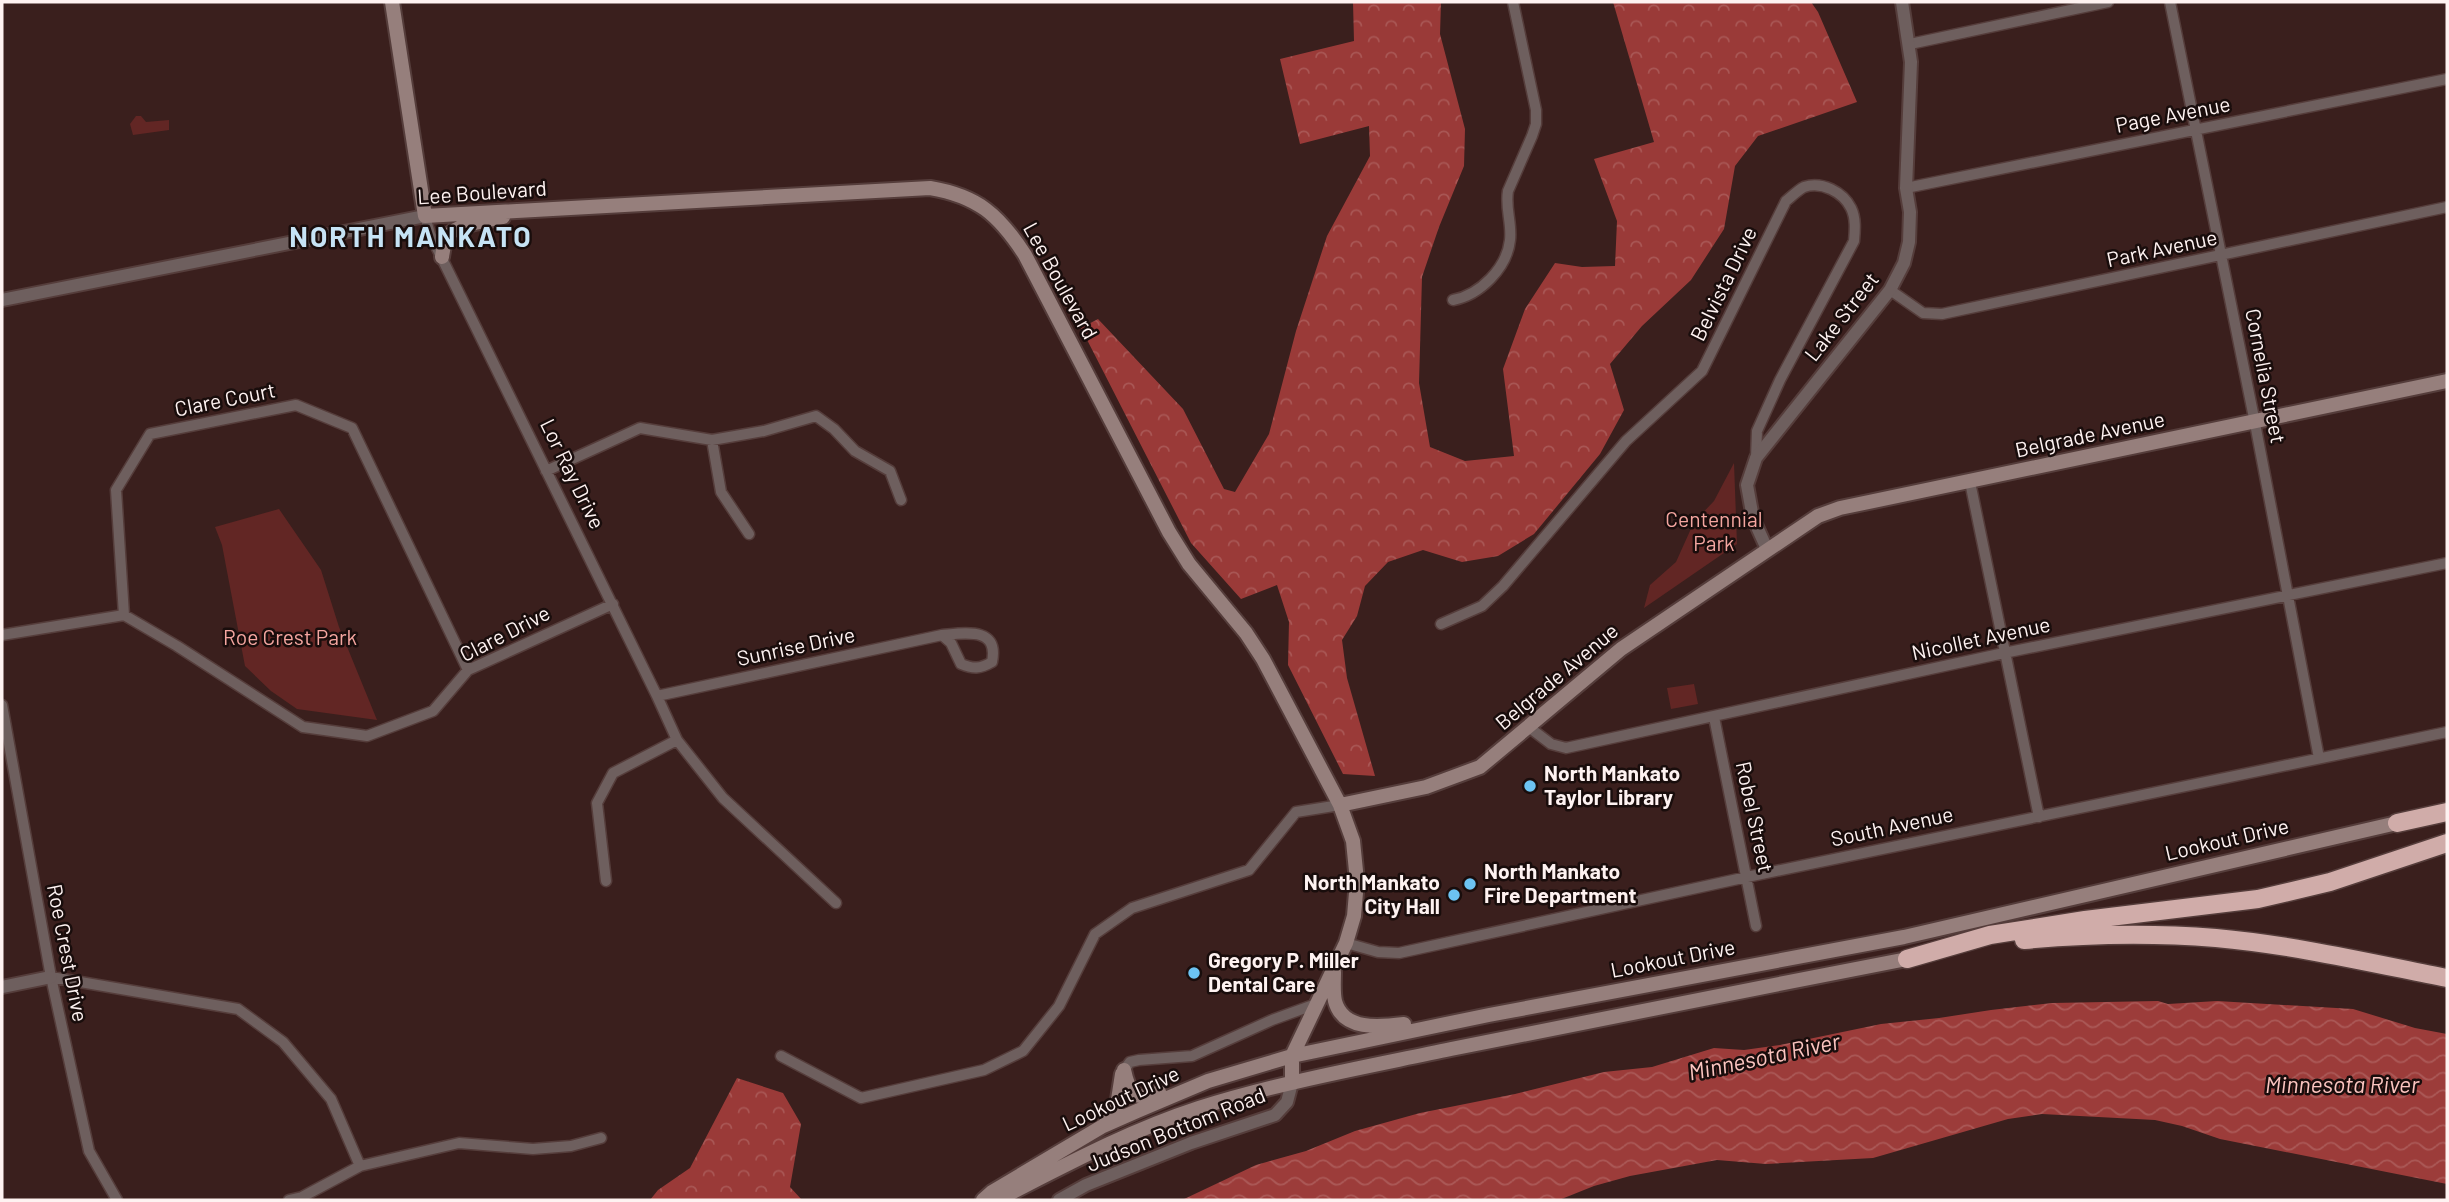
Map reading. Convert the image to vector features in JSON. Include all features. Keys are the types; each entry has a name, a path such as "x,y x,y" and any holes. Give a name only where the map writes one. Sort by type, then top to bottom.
{"highway":[{"path":"2397,823 2447,813"},
{"path":"1907,959 1990,935 2085,920 2222,905 2280,894 2330,882 2447,843"},
{"path":"1907,959 1995,943 2173,935 2260,944 2447,978"}],"main road":[{"name":"Lor Ray Drive","path":"393,2 425,216"},
{"name":"Lee Boulevard","path":"425,216 930,188 953,192 976,202 996,216 1025,255 1169,532 1189,564 1246,633 1263,659 1339,805 1353,841 1357,881 1354,916 1334,971 1292,1056 1292,1083"},
{"path":"442,257 450,233 528,211"},
{"name":"Belgrade Avenue","path":"1339,805 1426,787 1480,767 1530,728 1621,649 1818,516 1840,508 2447,381"},
{"name":"Lookout Drive","path":"983,1200 1103,1126 1208,1081 1292,1056 1489,1015 1903,937 2397,823"},
{"name":"Lookout Drive","path":"997,1200 1080,1157 1197,1108 1292,1083 1907,959"},
{"path":"1334,971 1335,999 1340,1011 1348,1020 1362,1025 1383,1026 1489,1015"},
{"path":"1124,1070 1127,1085 1141,1098 1205,1074 1247,1069"},
{"path":"1103,1126 1113,1116 1117,1106 1119,1081 1124,1070"}],"street":[{"path":"1453,300 1465,298 1488,282 1505,255 1510,242 1506,202 1508,191 1536,124 1536,110 1513,2"},
{"name":"Lake Street","path":"1767,549 1753,518 1747,485 1756,458 1890,290 1904,263 1909,242 1910,212 1906,188 1910,44 1902,2"},
{"path":"1910,44 2108,2"},
{"name":"Cornelia Street","path":"2170,2 2255,422 2319,758"},
{"name":"Page Avenue","path":"1906,188 2447,79"},
{"name":"Belvista Drive","path":"1441,624 1482,606 1503,586 1626,440 1702,371 1786,201 1803,187 1821,185 1837,192 1851,208 1856,226 1854,241 1756,431 1756,458"},
{"name":"Park Avenue","path":"1890,290 1923,313 1942,314 2447,207"},
{"name":"Lor Ray Drive","path":"425,216 430,234 613,604 677,740 723,798 836,903"},
{"name":"Lee Boulevard","path":"2,300 425,216"},
{"name":"Clare Court","path":"124,615 116,490 150,434 296,405 352,428 468,670"},
{"path":"546,471 640,428 712,440 764,431 816,416 834,429 855,451 890,471 901,500"},
{"path":"712,440 721,492 749,534"},
{"path":"1970,482 2039,817"},
{"name":"Nicollet Avenue","path":"1530,728 1551,744 1566,748 2004,653 2447,563"},
{"name":"Clare Drive","path":"124,615 303,727 367,736 433,710 468,670 613,604"},
{"path":"2,635 124,615"},
{"name":"Sunrise Drive","path":"657,696 942,635 984,636 991,642 994,652 992,662 982,668 961,664 951,643 942,635"},
{"name":"Roe Crest Drive","path":"2,705 51,977 89,1152 117,1200"},
{"name":"Robel Street","path":"1714,717 1756,926"},
{"name":"South Avenue","path":"1346,943 1378,952 1399,953 1747,877 2447,732"},
{"path":"606,881 597,803 613,773 677,740"},
{"name":"Belgrade Avenue","path":"781,1056 861,1098 984,1070 1023,1051 1059,1006 1095,934 1132,908 1249,870 1296,812 1339,805"},
{"path":"2,987 51,977 238,1009 283,1042 331,1098 360,1166"},
{"path":"1124,1070 1130,1062 1139,1060 1192,1056 1272,1020 1317,1004"},
{"name":"Judson Bottom Road","path":"1059,1200 1086,1185 1191,1143 1275,1115 1287,1102 1292,1083"},
{"path":"289,1200 302,1197 360,1166 459,1143 533,1149 571,1146 601,1138"}],"green space":[{"path":"1353,2 1441,2 1440,34 1465,129 1464,166 1422,277 1419,383 1430,447 1465,461 1514,456 1503,369 1525,309 1555,263 1582,267 1615,266 1617,221 1594,159 1654,142 1613,2 1811,2 1818,12 1857,102 1758,136 1735,166 1724,229 1691,280 1642,326 1610,364 1624,410 1600,454 1534,534 1498,556 1462,562 1423,550 1388,562 1365,586 1357,616 1342,640 1347,678 1375,776 1343,774 1288,665 1289,622 1277,585 1241,599 1191,543 1081,328 1098,319 1183,409 1224,489 1235,492 1269,434 1296,331 1327,236 1370,156 1369,126 1300,144 1280,59 1354,41"},
{"path":"136,116 141,116 146,122 169,120 169,130 133,135 130,124"},
{"name":"Centennial Park","path":"1734,463 1737,544 1644,608 1650,585 1676,562 1694,522 1714,501"},
{"name":"Roe Crest Park","path":"279,509 321,570 339,627 377,720 297,709 271,691 245,666 222,545 215,527"},
{"path":"1694,684 1698,704 1671,709 1667,688"},
{"path":"737,1078 783,1093 801,1124 790,1187 802,1200 650,1200 658,1190 690,1168"}],"water":[{"name":"Minnesota River","path":"2158,1001 2168,1004 2217,1001 2353,1009 2415,1028 2447,1034 2447,1184 2220,1139 2155,1120 2042,1114 2008,1119 1873,1158 1766,1164 1717,1160 1630,1176 1559,1200 1182,1200 1256,1165 1306,1151 1355,1131 1420,1113 1515,1094 1604,1072 1652,1067 1714,1048 1744,1050 1881,1024 2052,1003"}],"place":[{"name":"North Mankato Taylor Library","path":"1530,786"},
{"name":"North Mankato Fire Department","path":"1470,884"},
{"name":"North Mankato City Hall","path":"1454,895"},
{"name":"Gregory P. Miller Dental Care","path":"1194,973"}],"district":[{"name":"NORTH MANKATO","path":"411,237"}]}
